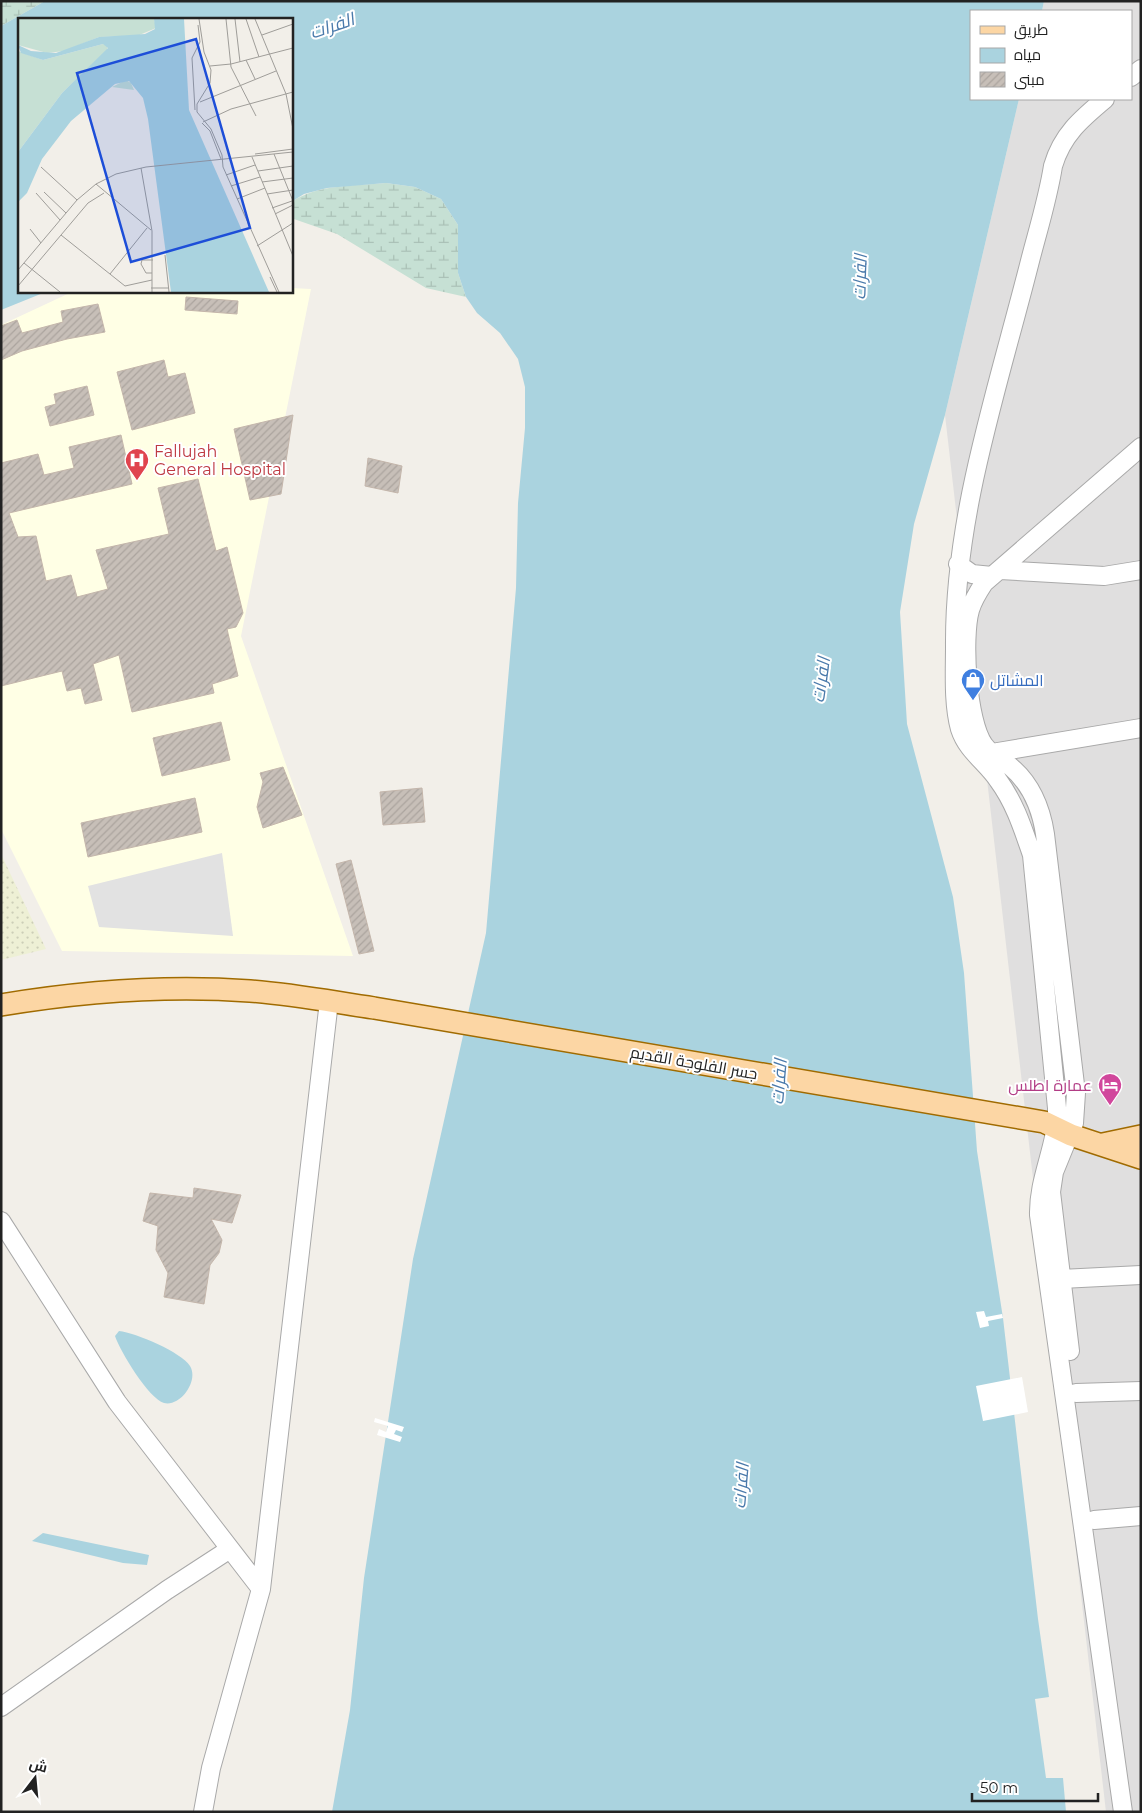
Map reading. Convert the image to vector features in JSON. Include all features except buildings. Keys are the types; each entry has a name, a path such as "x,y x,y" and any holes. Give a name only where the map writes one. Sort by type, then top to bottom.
{"main road":[{"name":"جسر الفلوجة القديم","path":"1,1005 90,992 136,989 250,991 329,1001 1057,1129 1141,1158"},
{"path":"1103,1144 1141,1136"}],"street":[{"path":"1104,100 1077,122 1057,154 967,509 958,564 955,620 958,717 964,739 983,754 1010,797 1020,818 1032,855 1058,1108 1051,1192 1076,1393 1135,1812"},
{"path":"983,754 985,746 976,730 968,683 966,653 969,611 978,591 996,573 1141,447"},
{"path":"958,564 972,574 1104,576 1141,570"},
{"path":"983,754 1141,728"},
{"path":"203,1812 211,1768 261,1589 329,1001"},
{"path":"1057,1129 1042,1177 1039,1215 1123,1812"},
{"path":"1,1220 117,1402 261,1589"},
{"path":"1061,1279 1141,1275"},
{"path":"1076,1393 1141,1391"},
{"path":"1094,1520 1141,1516"},
{"path":"1,1707 167,1590 230,1549"}],"shaded area":[{"path":"1044,1 1141,1 1141,1812 1106,1812 945,415 1019,100 1132,100 1132,10 1042,10"},
{"name":"Fallujah General Hospital","path":"292,288 311,289 241,636 353,956 62,951 1,829 1,325 72,292 292,292"},
{"path":"222,853 233,936 99,927 88,886"},
{"path":"1,854 46,949 1,960"}],"green space":[{"path":"1,1 45,1 1,26"},
{"path":"386,183 415,187 441,199 458,225 458,273 466,297 426,288 337,234 292,218 292,201 313,192 337,187"}],"water":[{"name":"الفرات","path":"45,1 1044,1 1042,10 970,10 970,100 1019,100 945,415 914,524 900,612 907,724 953,897 964,973 977,1151 1003,1318 1038,1619 1049,1697 1035,1699 1046,1778 1063,1778 1066,1812 332,1812 350,1710 364,1578 413,1259 486,933 516,588 518,503 525,428 525,387 518,359 500,333 477,313 466,297 458,273 458,225 441,199 415,187 386,183 327,188 304,194 292,201 292,18 18,18 18,292 46,292 1,310 1,26"},
{"path":"119,1331 136,1335 158,1344 178,1355 190,1366 192,1378 187,1391 182,1397 170,1403 164,1403 151,1393 136,1374 118,1343 115,1336"},
{"path":"43,1533 149,1555 147,1565 123,1563 32,1541"}],"pier":[{"path":"984,1311 986,1317 1002,1314 1003,1318 988,1321 989,1326 980,1328 976,1312"},
{"path":"1022,1377 1028,1412 983,1421 976,1386"},
{"path":"375,1418 404,1427 402,1432 396,1430 394,1434 402,1437 400,1442 377,1435 379,1429 386,1432 388,1426 374,1422"}],"place":[{"name":"Fallujah General Hospital","path":"137,481"},
{"name":"المشاتل","path":"973,701"},
{"name":"عمارة اطلس","path":"1110,1106"}]}
